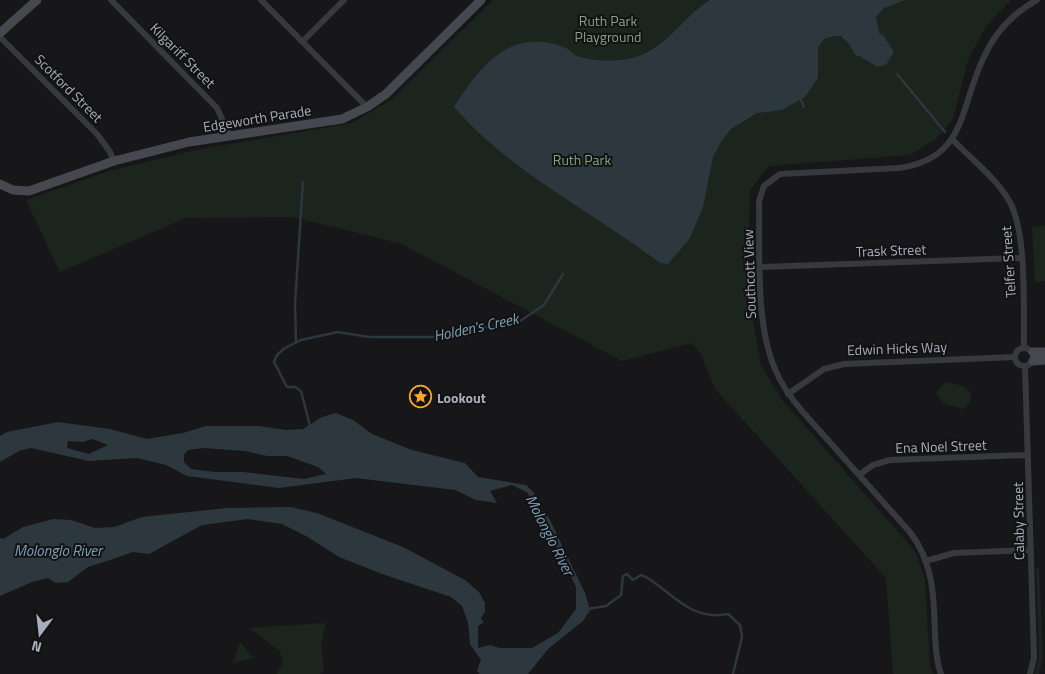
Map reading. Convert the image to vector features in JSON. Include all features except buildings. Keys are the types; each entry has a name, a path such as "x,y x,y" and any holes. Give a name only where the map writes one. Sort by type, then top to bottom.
{"street":[{"path":"0,33 37,0"},
{"name":"Kilgariff Street","path":"111,0 217,108 229,134"},
{"path":"261,0 367,107"},
{"path":"303,41 344,0"},
{"name":"Edgeworth Parade","path":"0,184 13,190 28,191 114,161 229,134 342,119 367,107 386,94 481,0"},
{"name":"Southcott View","path":"941,674 937,658 933,585 926,561 913,536 788,394 775,370 765,335 759,201 764,186 771,179 791,172 914,166 936,156 952,140 962,124 982,60 992,42 1010,20 1036,0"},
{"name":"Scotford Street","path":"0,37 97,134 114,161"},
{"name":"Telfer Street","path":"952,140 1008,198 1018,220 1030,354"},
{"name":"Trask Street","path":"761,268 1021,258"},
{"path":"1030,354 1025,366 1019,365 1016,357 1017,352 1030,354 1045,360"},
{"path":"1030,354 1045,352"},
{"name":"Edwin Hicks Way","path":"788,394 824,370 844,364 1016,357"},
{"name":"Calaby Street","path":"1025,366 1034,658 1030,674"},
{"name":"Ena Noel Street","path":"859,475 873,464 890,460 1028,455"},
{"path":"926,561 954,553 1031,550"}],"green space":[{"name":"Ruth Park","path":"493,0 1011,0 986,26 968,60 953,119 936,139 910,155 768,166 750,190 750,303 761,365 782,400 915,551 925,580 930,666 933,674 893,674 886,578 715,389 701,355 692,343 622,361 402,244 293,217 186,218 60,272 26,200 109,171 196,150 352,123 391,100"},
{"path":"1045,226 1045,281 1035,282 1032,227"},
{"path":"946,382 962,386 971,392 970,402 963,409 943,403 936,392"},
{"path":"1039,567 1043,656 1039,674 1035,674 1039,655 1036,568"},
{"path":"326,623 321,644 324,670 320,674 277,674 277,670 283,665 280,651 249,628"},
{"path":"240,642 254,658 233,663"}],"water":[{"path":"710,0 905,0 884,8 876,17 879,33 884,36 894,52 886,65 877,67 860,56 856,56 849,44 841,36 824,39 818,48 818,78 805,97 782,110 757,113 731,129 713,157 703,207 690,238 668,264 660,263 526,171 476,130 454,107 486,65 499,54 513,46 529,42 546,43 566,48 575,55 588,59 611,61 632,58 644,54 664,41"},
{"name":"Molonglo River","path":"336,413 353,420 372,434 412,450 465,463 478,477 526,485 534,493 537,505 549,518 585,593 590,610 583,621 548,649 528,674 480,674 477,671 481,660 470,644 468,623 462,606 451,597 339,557 306,536 282,524 248,519 202,525 149,554 133,552 88,567 68,582 56,583 48,578 32,582 0,596 0,538 3,539 23,527 53,519 71,520 95,528 114,527 142,517 227,508 290,507 317,513 403,547 465,580 479,592 485,603 485,612 481,618 484,622 478,626 478,648 490,645 500,648 532,648 558,633 576,609 576,587 556,546 543,534 537,523 528,493 512,485 490,491 497,503 476,500 455,490 356,478 279,488 187,476 166,465 137,458 89,461 31,448 19,451 0,462 0,436 7,432 58,422 110,429 147,439 183,433 206,426 259,426 286,430 303,429 322,417","holes":["92,439 108,445 89,454 67,448 68,441 83,442","203,448 245,451 267,456 287,456 318,467 326,474 304,479 243,472 215,472 191,469 184,462 184,455 188,450"]}],"waterway":[{"path":"897,74 945,132"},
{"path":"801,100 804,107"},
{"path":"296,342 295,304 303,182"},
{"name":"Holden's Creek","path":"310,426 301,391 295,387 287,387 274,362 277,355 285,348 301,340 338,332 369,337 444,337 460,329 491,327 520,321 544,305 563,274"},
{"path":"587,609 606,606 621,595 623,576 627,574 633,580 641,575 646,577 693,610 704,614 728,614 740,625 742,637 733,674"}],"place":[{"name":"Lookout","path":"421,397"}],"park label":[{"name":"Ruth Park Playground","path":"608,28"}]}
